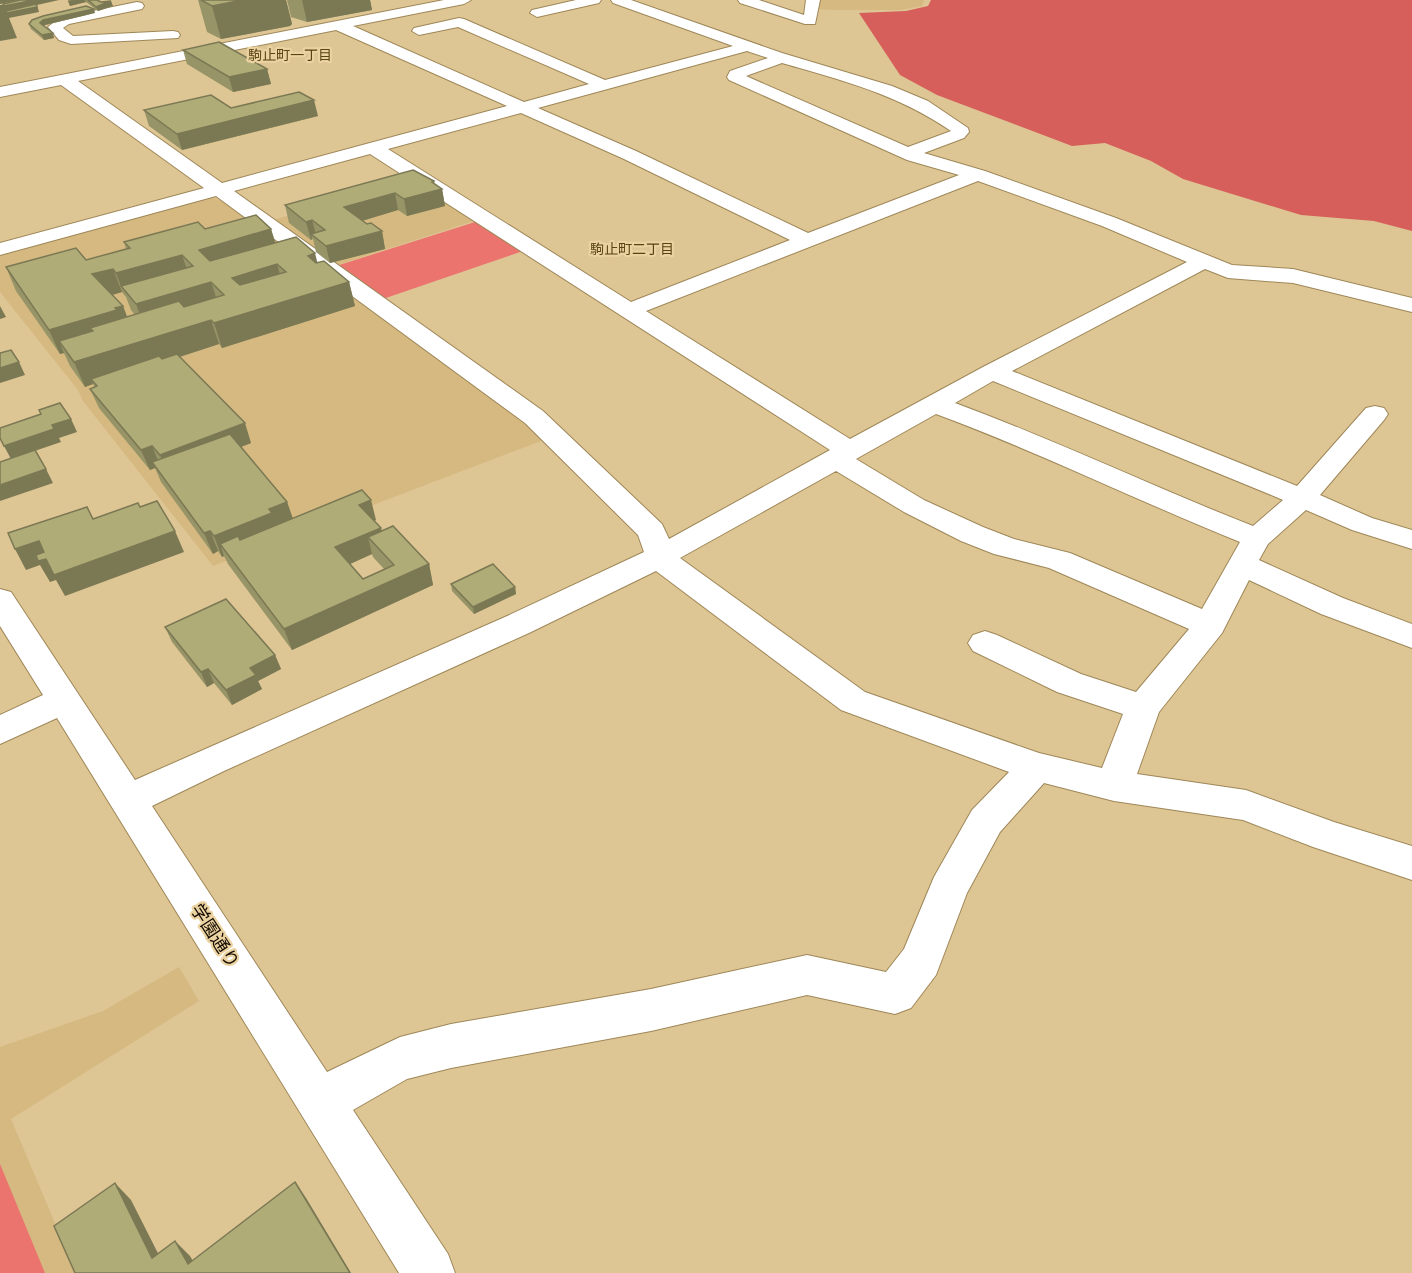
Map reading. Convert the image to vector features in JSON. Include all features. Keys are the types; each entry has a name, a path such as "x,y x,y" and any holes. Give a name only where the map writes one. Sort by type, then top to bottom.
{"street":[{"path":"0,92 464,0"},
{"path":"537,13 594,0"},
{"path":"618,0 778,57 886,89 922,105 959,128 958,134 909,153"},
{"path":"745,0 810,21 813,0"},
{"path":"386,3 403,12"},
{"path":"138,6 64,21 55,27 64,37 81,40 173,35"},
{"path":"373,41 459,22 604,85"},
{"path":"161,24 173,35 200,52"},
{"path":"338,25 630,156 809,241"},
{"path":"0,249 751,47 795,45"},
{"path":"778,57 772,62 736,74 735,77 909,153 978,175 1108,222 1232,272 1293,276 1412,306"},
{"path":"64,79 217,191 411,326 534,417 651,531 661,556 667,564 690,584 734,611 853,701 1036,767 1114,786 1246,805 1327,836 1412,863"},
{"path":"373,148 627,311 843,455 914,506 1005,547 1059,560 1210,626"},
{"path":"627,311 809,241 866,216 978,175"},
{"path":"128,801 200,766 517,625 661,556 992,372 1204,261"},
{"path":"992,372 1362,524 1412,540"},
{"path":"934,404 1018,435 1149,495 1249,551 1332,606 1412,637"},
{"path":"1114,786 1143,707 1210,626 1249,551 1302,498 1375,414"},
{"name":"学園通り","path":"0,600 429,1273"},
{"path":"985,643 1068,683 1143,707"},
{"path":"0,730 64,700"},
{"path":"322,1103 352,1083 400,1059 441,1048 651,1010 807,975 896,994 921,961 948,889 986,820 1036,767"}],"shaded area":[{"path":"813,0 924,0 922,6 901,10 836,10 815,9"},
{"path":"931,0 1412,0 1412,231 1374,221 1301,215 1183,179 1151,161 1105,143 1072,146 937,95 900,75 859,13 906,11 928,6"},
{"path":"411,181 477,220 331,267 269,221"},
{"path":"206,196 225,202 549,438 213,566 0,292 0,252"},
{"path":"475,222 523,251 377,301 333,267"},
{"path":"179,967 199,1001 11,1119 76,1273 0,1273 0,1047 103,1011"},
{"path":"0,1164 45,1273 0,1273"}],"building":[{"path":"20,0 35,0 4,6 3,4"},
{"path":"88,0 101,2 111,1 96,7"},
{"path":"201,0 243,0 212,6"},
{"path":"36,4 37,7 7,13 6,11"},
{"path":"86,6 94,9 43,20 40,23 53,33 42,35 29,24 32,20 43,16"},
{"path":"219,42 267,69 229,77 183,50"},
{"path":"299,92 314,100 177,134 144,110 211,95 231,108"},
{"path":"413,170 434,181 432,182 442,189 404,199 395,193 344,207 367,224 371,223 382,231 326,246 311,234 325,230 312,220 306,222 285,205"},
{"path":"256,215 271,229 199,250 210,261 296,237 315,253 308,256 316,263 324,261 349,282 214,323 211,320 74,362 59,341 93,331 90,328 179,301 184,307 224,295 211,282 136,304 121,286 193,266 182,255 116,273 113,269 92,274 123,306 115,308 117,310 49,330 6,267 76,248 86,260 130,248 124,242 198,222 205,229","holes":["277,264 286,272 240,285 232,278"]},
{"path":"11,350 19,362 0,368 0,353"},
{"path":"177,354 245,423 160,455 152,446 141,450 90,389 97,386 91,379 159,356 162,359"},
{"path":"60,403 71,419 52,425 54,429 4,446 0,438 0,428 41,414 39,410"},
{"path":"230,434 287,502 269,509 272,513 214,536 210,531 204,533 152,462"},
{"path":"35,450 46,469 0,485 0,462"},
{"path":"362,490 371,500 359,505 381,528 335,547 363,579 394,565 368,537 393,526 429,564 284,629 220,544 238,536 240,540"},
{"path":"157,501 175,531 54,575 46,559 38,561 36,555 44,552 39,541 15,549 8,533 87,507 93,519 138,503 140,507"},
{"path":"493,564 515,587 473,607 451,584"},
{"path":"226,599 275,655 250,668 256,675 226,690 208,669 201,672 165,627"},
{"path":"295,1182 350,1273 75,1273 54,1226 115,1183 152,1258 175,1241 188,1264"}],"district":[{"name":"駒止町一丁目","path":"290,55"},
{"name":"駒止町二丁目","path":"632,249"}]}
